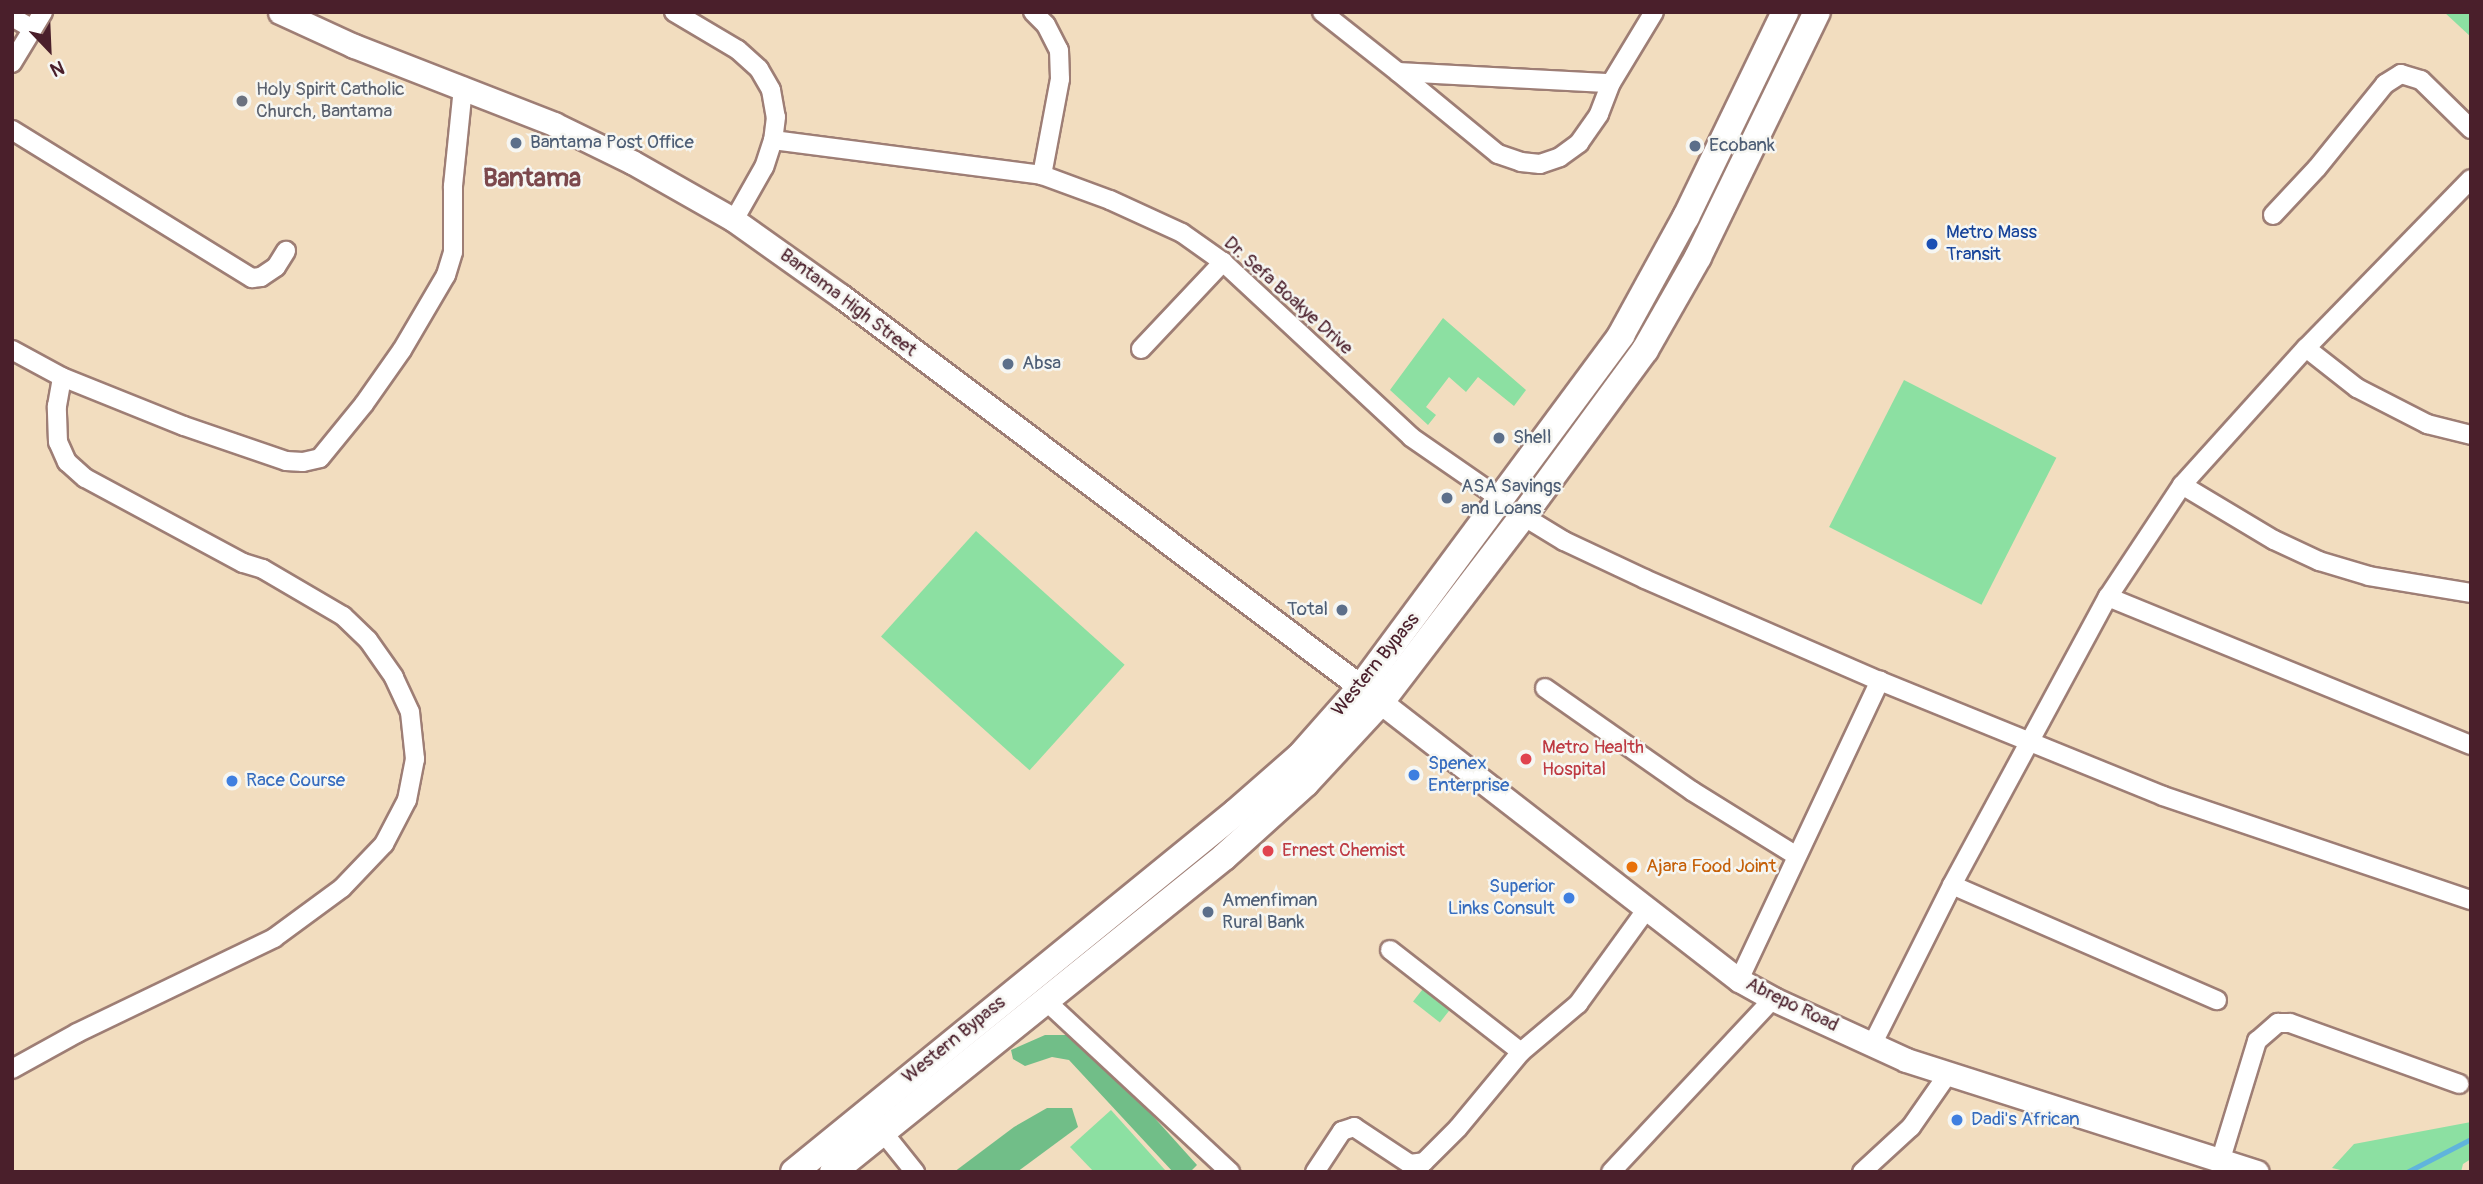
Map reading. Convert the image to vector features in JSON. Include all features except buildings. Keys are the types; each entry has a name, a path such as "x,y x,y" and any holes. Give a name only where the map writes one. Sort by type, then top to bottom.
{"highway":[{"name":"Western Bypass","path":"832,1172 1224,856 1340,749 1370,695 1499,498 1621,335 1657,273 1785,12"},
{"name":"Western Bypass","path":"794,1172 1236,812 1370,695 1523,516 1645,350 1685,282 1816,12"},
{"path":"1657,273 1685,282"}],"main road":[{"name":"Bantama High Street","path":"280,12 354,46 463,86 554,124 632,162 734,220 841,296 1370,695"},
{"name":"Abrepo Road","path":"1370,695 1646,910 1739,980 1773,999 1906,1060 2257,1172"}],"street":[{"path":"12,62 43,12"},
{"path":"674,12 738,50 759,69 771,90 776,117 773,140 764,167 734,220"},
{"path":"1033,12 1046,25 1059,50 1060,79 1042,175"},
{"path":"1322,12 1498,154 1521,162 1540,164 1560,157 1579,143 1599,114 1611,83 1654,12"},
{"path":"12,17 33,29"},
{"path":"1398,72 1611,83"},
{"path":"2273,215 2317,168 2385,84 2401,74 2421,80 2471,128"},
{"path":"12,350 62,377 264,454 303,462 320,458 357,414 402,350 446,275 453,252 453,186 463,86"},
{"path":"12,130 252,278 261,278 276,267 286,251"},
{"name":"Dr. Sefa Boakye Drive","path":"773,140 1042,175 1110,200 1182,233 1223,262 1411,437 1499,498"},
{"path":"1873,1043 1952,885 2108,597 2182,485 2306,348 2471,178"},
{"path":"1141,349 1223,262"},
{"path":"2306,348 2357,388 2427,424 2471,435"},
{"path":"12,1069 77,1034 274,938 342,888 384,844 407,800 415,759 410,712 394,677 368,640 343,616 263,569 243,563 144,511 85,478 66,462 58,442 57,405 62,377"},
{"path":"2182,485 2274,540 2319,561 2369,576 2471,593"},
{"path":"1523,516 1564,541 1645,579 1880,681 2031,740 2163,796 2471,900"},
{"path":"2108,597 2471,745"},
{"path":"1739,980 1880,681"},
{"path":"1545,688 1692,791 1797,856"},
{"path":"1952,885 2217,1000"},
{"path":"1315,1172 1342,1130 1354,1127 1410,1164 1424,1162 1458,1128 1521,1052 1577,1004 1646,910"},
{"path":"1390,950 1521,1052"},
{"path":"1611,1172 1773,999"},
{"path":"1045,1000 1230,1172"},
{"path":"2220,1162 2257,1041 2278,1023 2290,1023 2459,1084"},
{"path":"1862,1172 1911,1127 1948,1074"},
{"path":"882,1131 915,1172"}],"green space":[{"path":"2444,12 2471,12 2471,37"},
{"path":"1443,318 1526,390 1514,406 1478,377 1466,392 1449,377 1426,407 1436,415 1428,425 1390,390"},
{"path":"1904,380 2056,458 1981,605 1829,527"},
{"path":"976,531 1125,665 1030,770 881,637"},
{"path":"1426,985 1453,1006 1440,1022 1413,1002"},
{"path":"1045,1035 1075,1035 1098,1055 1197,1165 1190,1172 1173,1172 1069,1060 1052,1057 1025,1066 1013,1059 1011,1050"},
{"path":"1047,1108 1072,1108 1078,1127 1017,1172 954,1172 1014,1127"},
{"path":"1111,1110 1165,1170 1094,1172 1070,1147"},
{"path":"2471,1122 2471,1159 2463,1164 2461,1172 2349,1172 2332,1168 2354,1144"}],"waterway":[{"path":"2407,1172 2471,1139"}],"place":[{"name":"Holy Spirit Catholic Church, Bantama","path":"242,101"},
{"name":"Bantama Post Office","path":"516,143"},
{"name":"Ecobank","path":"1695,146"},
{"name":"Metro Mass Transit","path":"1932,244"},
{"name":"Absa","path":"1008,364"},
{"name":"Shell","path":"1499,438"},
{"name":"ASA Savings and Loans","path":"1447,498"},
{"name":"Total","path":"1342,610"},
{"name":"Metro Health Hospital","path":"1526,759"},
{"name":"Spenex Enterprise","path":"1414,775"},
{"name":"Race Course","path":"232,781"},
{"name":"Ernest Chemist","path":"1268,851"},
{"name":"Ajara Food Joint","path":"1632,867"},
{"name":"Superior Links Consult","path":"1569,898"},
{"name":"Amenfiman Rural Bank","path":"1208,912"},
{"name":"Dadi's African","path":"1957,1120"}],"district":[{"name":"Bantama","path":"532,179"}]}
